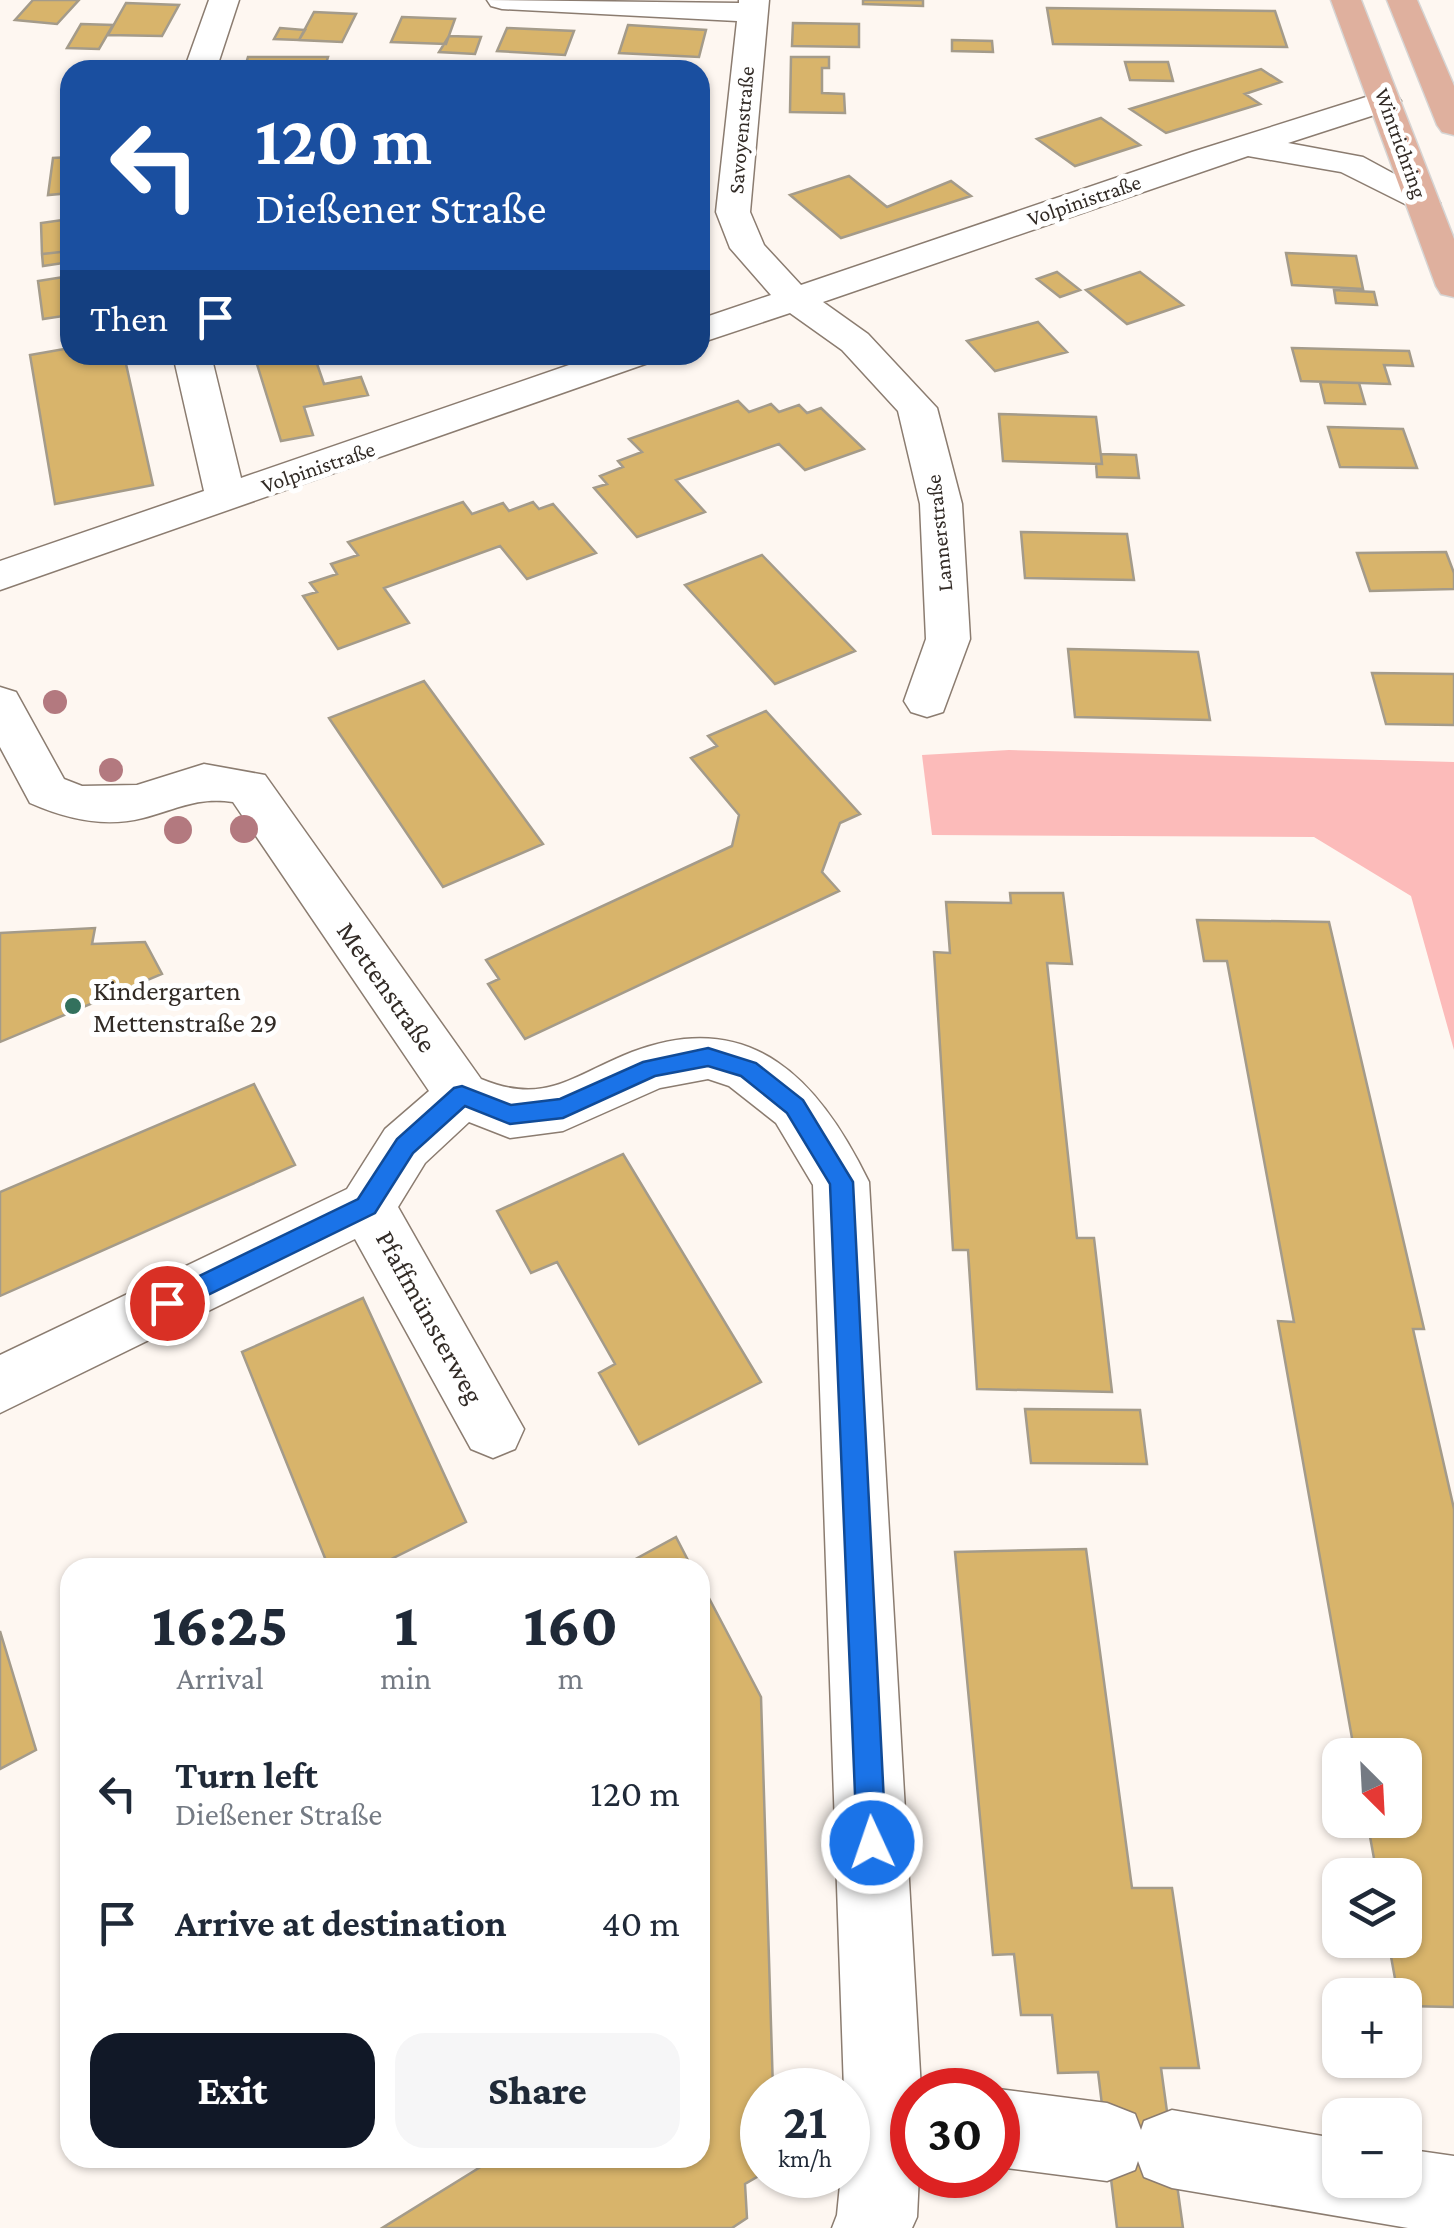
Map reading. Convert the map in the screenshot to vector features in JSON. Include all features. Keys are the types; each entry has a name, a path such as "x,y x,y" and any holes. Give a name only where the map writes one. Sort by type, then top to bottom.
{"main road":[{"name":"Wintrichring","path":"1346,0 1454,286"},
{"name":"Wintrichring","path":"1402,0 1454,125"}],"street":[{"path":"203,60 224,0"},
{"path":"502,0 753,6"},
{"name":"Savoyenstraße","path":"753,6 733,212 748,248 794,300"},
{"name":"Volpinistraße","path":"710,329 1241,146 1385,101"},
{"name":"Volpinistraße","path":"1241,146 1284,150 1350,164 1423,203"},
{"name":"Lannerstraße","path":"794,300 855,342 917,408 941,504 948,639 926,701"},
{"path":"194,365 226,499"},
{"name":"Volpinistraße","path":"0,576 608,365"},
{"name":"Mettenstraße","path":"0,704 47,792 77,804 138,802 204,781 248,787 462,1095"},
{"path":"0,1385 366,1206 405,1146 462,1095 510,1115 563,1108 651,1068 708,1057 748,1070 795,1106 841,1182 895,2068"},
{"name":"Pfaffmünsterweg","path":"366,1206 492,1429"},
{"path":"1020,2131 1139,2145 1322,2175"},
{"path":"872,2228 890,2150"},
{"path":"1422,2191 1454,2196"}],"shaded area":[{"path":"1009,750 1454,762 1454,1050 1411,896 1314,837 932,835 922,755"}],"building":[{"path":"33,0 79,0 57,24 15,20"},
{"path":"863,0 923,0 923,6 863,4"},
{"path":"126,3 179,5 162,36 108,35"},
{"path":"1047,8 1275,11 1287,47 1053,44"},
{"path":"314,12 356,14 342,42 299,40"},
{"path":"402,17 455,19 446,44 391,42"},
{"path":"793,23 859,24 859,47 792,46"},
{"path":"81,24 113,25 99,49 67,48"},
{"path":"628,25 706,30 699,57 619,53"},
{"path":"280,28 305,30 299,40 274,39"},
{"path":"507,28 574,31 565,55 497,51"},
{"path":"449,36 481,37 475,54 439,52"},
{"path":"952,40 992,41 993,52 952,51"},
{"path":"248,57 328,57 327,60 247,60"},
{"path":"791,57 829,57 829,68 822,68 822,93 844,94 845,113 790,112"},
{"path":"1125,62 1168,62 1173,81 1130,80"},
{"path":"1261,69 1281,82 1245,94 1260,104 1166,133 1130,109"},
{"path":"1101,118 1140,145 1075,166 1037,139"},
{"path":"53,158 60,158 60,194 48,195"},
{"path":"849,176 887,207 951,181 971,196 841,238 790,195"},
{"path":"60,220 60,252 42,254 41,223"},
{"path":"60,252 60,263 43,266 42,254"},
{"path":"1286,253 1356,256 1363,289 1292,285"},
{"path":"1057,272 1080,290 1060,297 1037,279"},
{"path":"1140,272 1183,305 1127,324 1086,290"},
{"path":"60,278 60,316 43,319 38,281"},
{"path":"1334,290 1374,292 1377,305 1336,303"},
{"path":"1038,322 1067,352 995,371 967,341"},
{"path":"1292,348 1409,351 1413,366 1384,365 1390,384 1301,381"},
{"path":"60,350 60,365 126,365 153,485 55,504 30,355"},
{"path":"257,365 317,365 324,384 361,377 368,395 304,407 313,435 281,441"},
{"path":"1320,382 1359,383 1365,404 1325,403"},
{"path":"738,401 749,412 771,404 779,412 799,405 807,413 821,408 864,449 805,470 779,444 676,480 705,512 637,537 594,488 607,484 600,476 623,467 618,461 642,452 629,439"},
{"path":"999,414 1096,417 1102,464 1003,461"},
{"path":"1328,427 1403,429 1417,468 1340,467"},
{"path":"1101,454 1136,455 1139,478 1097,477 1096,464 1102,464"},
{"path":"463,502 472,514 503,503 509,511 533,502 539,509 553,504 596,553 527,579 500,546 384,588 409,623 338,649 303,596 317,592 310,583 337,574 331,564 358,555 348,542"},
{"path":"1021,532 1127,534 1134,580 1025,578"},
{"path":"1446,552 1454,573 1454,589 1370,591 1357,553"},
{"path":"762,555 855,651 775,684 685,585"},
{"path":"1068,649 1198,652 1210,720 1075,717"},
{"path":"1372,673 1454,674 1454,725 1386,724"},
{"path":"424,681 543,844 443,887 329,718"},
{"path":"766,711 860,814 840,823 822,872 839,891 525,1039 488,984 499,979 486,960 732,846 739,815 691,758 717,746 708,736"},
{"path":"1010,893 1063,893 1072,964 1047,963 1077,1238 1094,1238 1112,1392 977,1389 968,1250 953,1250 934,952 950,953 946,902 1011,903"},
{"path":"1197,920 1329,922 1424,1329 1413,1329 1454,1509 1454,2007 1422,2006 1422,1978 1395,1978 1391,1958 1422,1958 1422,1858 1374,1858 1370,1838 1422,1838 1422,1738 1352,1738 1278,1321 1294,1322 1227,961 1204,961"},
{"path":"95,928 92,944 145,942 162,974 0,1042 0,933"},
{"path":"254,1084 295,1165 0,1296 0,1192"},
{"path":"623,1154 761,1382 639,1444 599,1373 615,1364 557,1262 531,1273 497,1211"},
{"path":"363,1298 466,1522 393,1558 325,1558 242,1352"},
{"path":"1025,1409 1140,1410 1147,1464 1031,1463"},
{"path":"676,1537 687,1558 637,1558"},
{"path":"1086,1549 1132,1888 1172,1888 1199,2068 1161,2068 1183,2228 1117,2228 1098,2072 1058,2073 1052,2015 1021,2015 1014,1954 993,1955 955,1552"},
{"path":"710,1600 761,1697 772,2068 740,2068 740,2198 746,2198 747,2218 732,2228 382,2228 479,2168 710,2168"},
{"path":"0,1631 36,1750 0,1769"}],"place":[{"name":"Kindergarten Mettenstraße 29","path":"73,1006"}],"route":[{"path":"167,1303 366,1206 405,1146 462,1095 510,1115 563,1108 651,1068 708,1057 748,1070 795,1106 841,1182 872,1843"}]}
